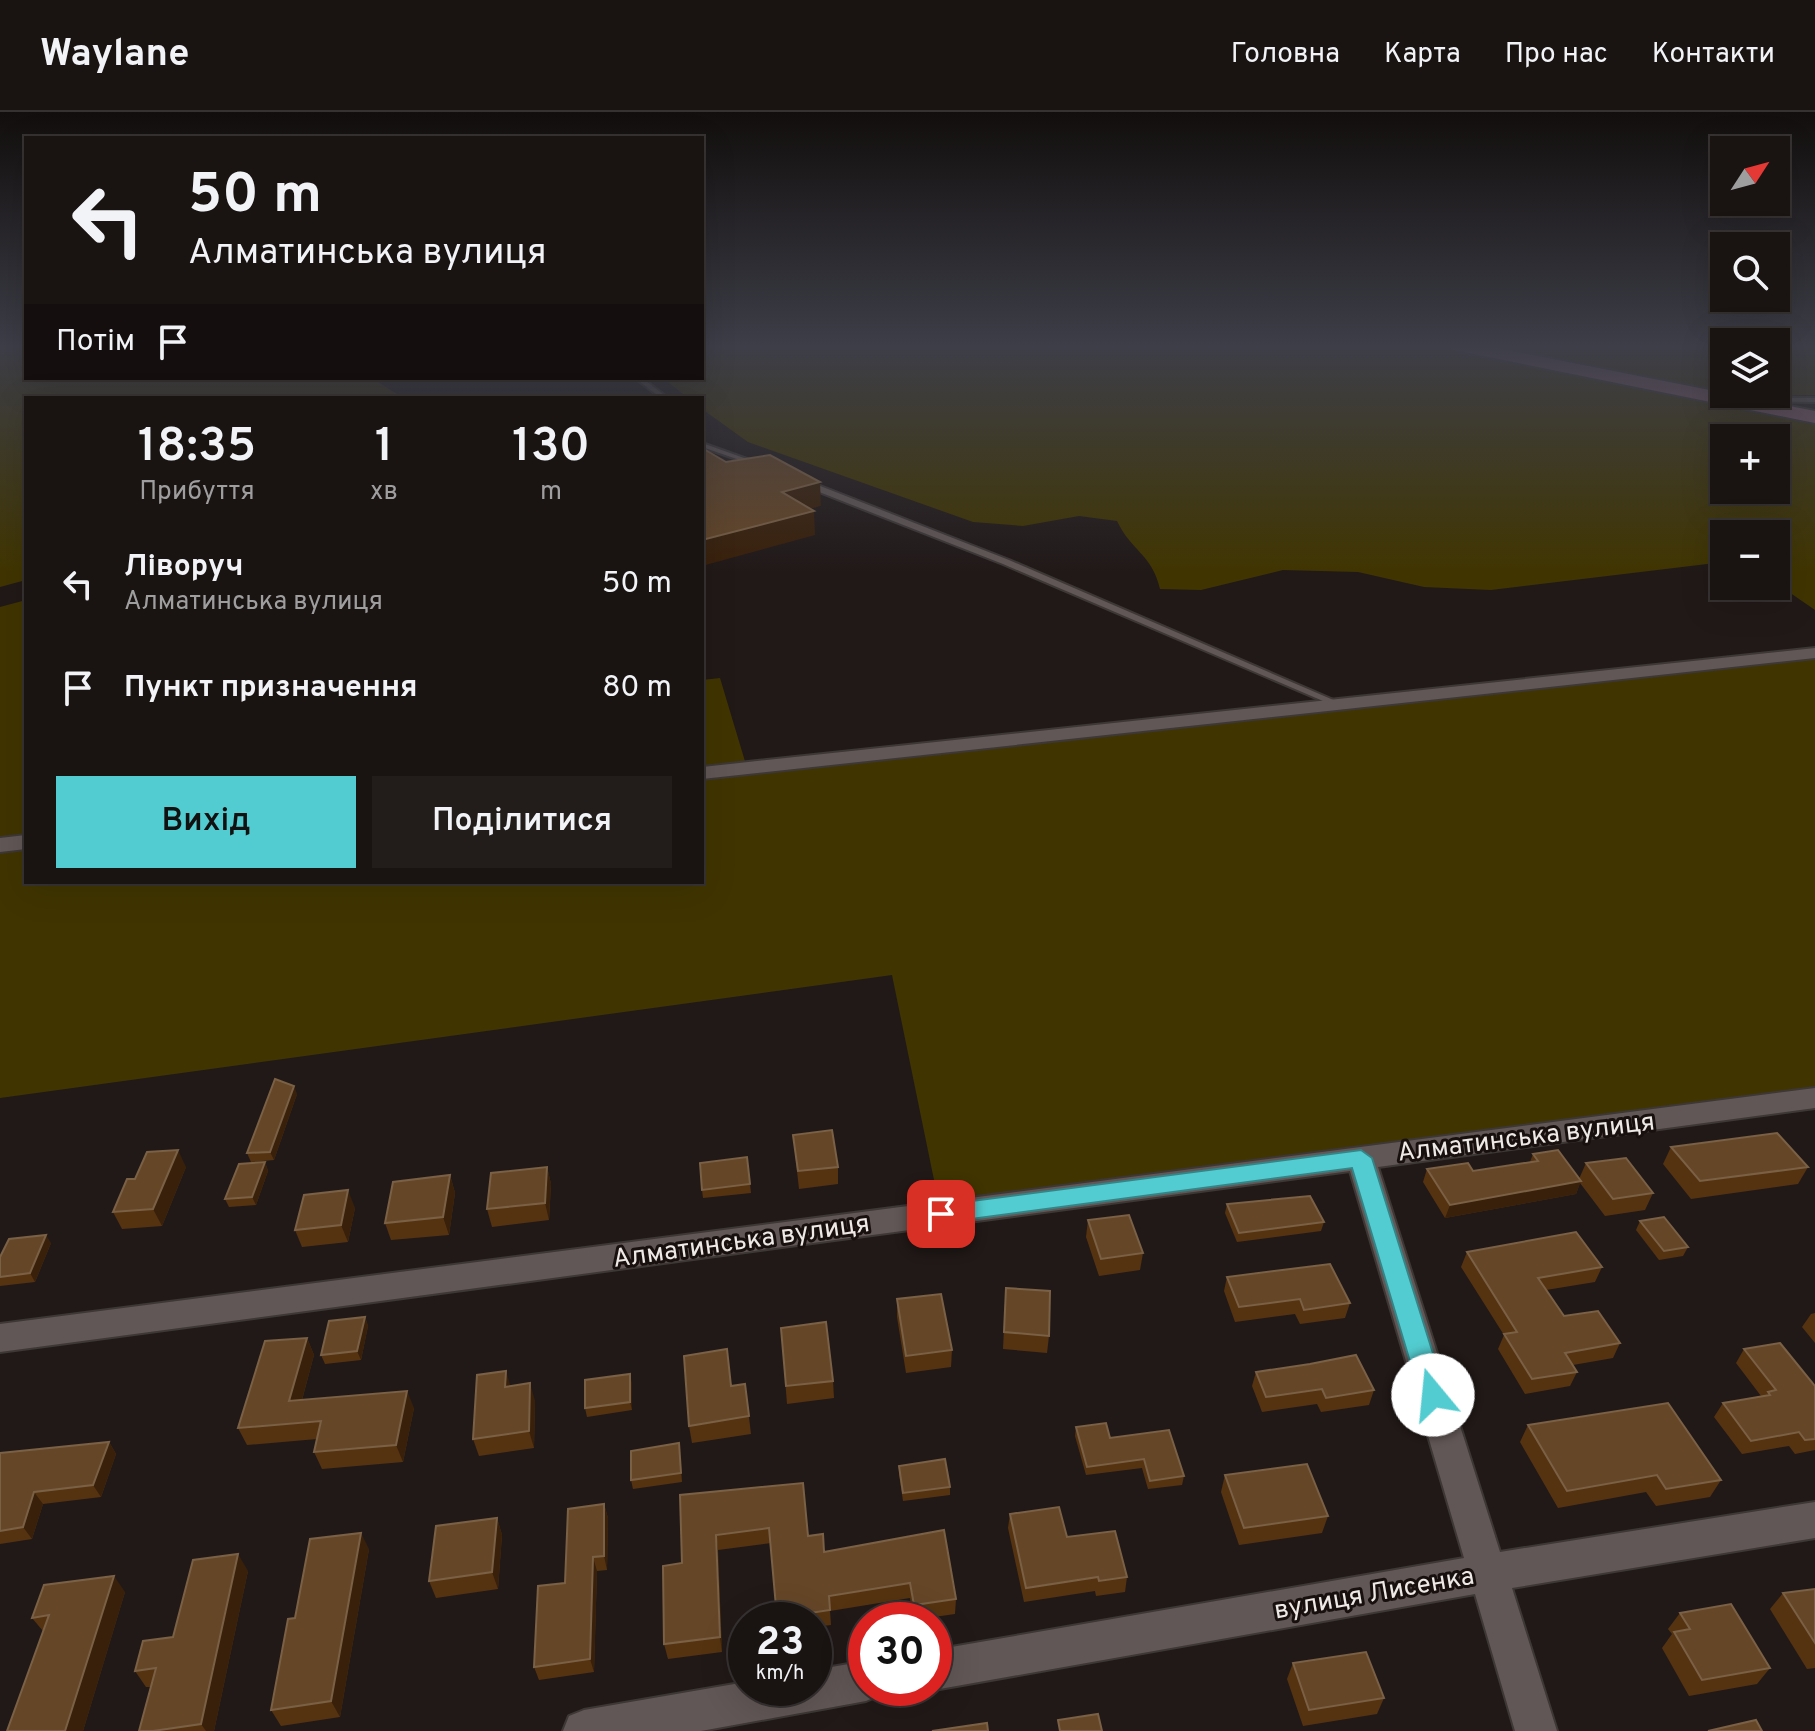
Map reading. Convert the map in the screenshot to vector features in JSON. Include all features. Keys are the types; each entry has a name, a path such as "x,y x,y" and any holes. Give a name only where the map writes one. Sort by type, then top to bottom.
{"street":[{"path":"704,773 1815,653"},
{"path":"0,845 24,842"},
{"name":"Алматинська вулиця","path":"0,1338 1815,1098"},
{"path":"1361,1158 1536,1731"},
{"name":"вулиця Лисенка","path":"952,1667 1487,1573 1815,1520"},
{"path":"584,1731 848,1684"}],"lane":[{"path":"704,445 774,470"},
{"path":"803,482 1006,562 1340,705"}],"shaded area":[{"path":"0,421 24,421 24,581 0,587"},
{"path":"718,421 1815,421 1815,610 1790,593 1790,520 1710,520 1710,564 1491,590 1424,587 1358,572 1283,570 1201,590 1160,589 1147,560 1117,521 1079,516 1023,526 973,522 748,442"},
{"path":"24,601 24,884 704,884 704,680 720,678 747,768 1815,653 1815,1098 941,1214 892,975 0,1098 0,607"}],"building":[{"path":"704,449 726,462 770,455 820,482 782,492 814,511 704,539"},
{"path":"275,1079 294,1086 270,1152 247,1153"},
{"path":"832,1130 838,1167 798,1171 793,1135"},
{"path":"1777,1133 1808,1167 1700,1181 1671,1147"},
{"path":"178,1150 153,1209 113,1212 127,1179 135,1179 147,1152"},
{"path":"1558,1150 1581,1181 1450,1205 1427,1169 1468,1163 1473,1171 1538,1161 1533,1154"},
{"path":"747,1157 750,1184 702,1190 700,1163"},
{"path":"1626,1158 1653,1193 1613,1199 1586,1163"},
{"path":"265,1162 252,1197 225,1199 239,1164"},
{"path":"547,1167 545,1203 487,1209 491,1173"},
{"path":"450,1175 443,1217 385,1223 393,1182"},
{"path":"348,1190 341,1225 295,1230 304,1195"},
{"path":"1310,1196 1324,1222 1239,1233 1227,1204"},
{"path":"1129,1215 1143,1253 1101,1259 1088,1220"},
{"path":"1664,1217 1688,1247 1664,1251 1640,1221"},
{"path":"1576,1232 1602,1267 1538,1278 1564,1316 1598,1311 1620,1343 1565,1353 1577,1372 1532,1379 1504,1334 1517,1332 1467,1252"},
{"path":"46,1235 30,1273 0,1277 0,1257 9,1239"},
{"path":"1330,1264 1350,1303 1304,1310 1300,1299 1239,1307 1227,1277"},
{"path":"1006,1288 1050,1291 1049,1336 1004,1332"},
{"path":"941,1294 952,1350 906,1356 897,1299"},
{"path":"365,1317 357,1351 321,1355 329,1321"},
{"path":"826,1322 833,1381 786,1386 781,1328"},
{"path":"307,1338 289,1401 407,1391 396,1445 314,1452 321,1421 238,1428 265,1341"},
{"path":"1780,1343 1815,1386 1815,1439 1805,1440 1799,1432 1751,1441 1723,1403 1770,1395 1768,1392 1776,1390 1744,1349"},
{"path":"727,1349 731,1386 745,1384 749,1416 689,1426 684,1356"},
{"path":"1356,1355 1374,1390 1326,1398 1322,1389 1266,1397 1256,1372 1310,1364"},
{"path":"506,1371 505,1387 530,1383 529,1431 473,1439 477,1375"},
{"path":"630,1374 630,1402 585,1408 585,1380"},
{"path":"1668,1403 1721,1480 1666,1489 1657,1475 1567,1491 1528,1425"},
{"path":"1106,1423 1110,1438 1169,1430 1184,1476 1150,1481 1144,1459 1087,1467 1076,1427"},
{"path":"109,1442 93,1485 34,1492 23,1527 0,1531 0,1453"},
{"path":"679,1443 681,1473 631,1480 631,1451"},
{"path":"945,1459 950,1487 903,1493 899,1466"},
{"path":"1307,1464 1328,1516 1244,1528 1225,1475"},
{"path":"803,1483 808,1536 823,1534 824,1552 944,1530 956,1599 913,1602 910,1583 829,1596 829,1602 776,1602 769,1528 716,1535 720,1637 664,1644 663,1566 682,1563 680,1495"},
{"path":"604,1504 604,1556 593,1557 590,1659 534,1667 538,1586 565,1583 568,1509"},
{"path":"1059,1507 1067,1537 1115,1531 1127,1577 1099,1581 1098,1577 1026,1588 1010,1514"},
{"path":"497,1518 492,1572 429,1581 436,1526"},
{"path":"361,1533 331,1701 271,1710 288,1619 295,1618 310,1539"},
{"path":"238,1554 201,1724 139,1731 156,1668 135,1671 143,1641 173,1637 193,1560"},
{"path":"114,1576 65,1731 7,1731 49,1615 32,1618 44,1585"},
{"path":"1815,1589 1815,1643 1783,1593"},
{"path":"1731,1604 1770,1668 1702,1680 1674,1632 1690,1629 1680,1613"},
{"path":"1366,1652 1384,1698 1309,1710 1293,1663"},
{"path":"1098,1714 1102,1731 1060,1731 1058,1720"},
{"path":"1756,1720 1762,1731 1708,1731"},
{"path":"987,1723 988,1731 932,1731"}],"route":[{"path":"941,1214 1361,1158 1433,1395"}]}
